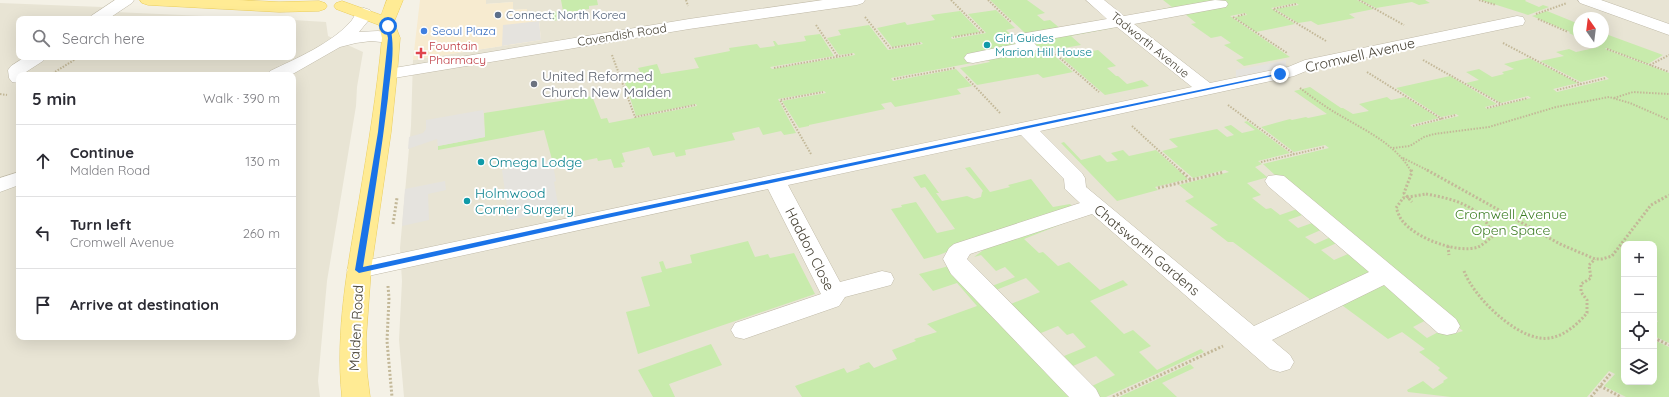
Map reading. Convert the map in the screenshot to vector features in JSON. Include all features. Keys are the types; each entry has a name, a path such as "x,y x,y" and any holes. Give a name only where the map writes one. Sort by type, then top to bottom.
{"main road":[{"path":"148,0 197,1 279,7 368,7 388,30"},
{"path":"299,0 319,6"},
{"name":"Malden Road","path":"356,397 353,373 353,339 359,270 381,132 388,74 388,30 395,0"}],"street":[{"path":"102,16 126,0"},
{"name":"Tadworth Avenue","path":"1094,0 1207,90"},
{"path":"1597,1 1669,30"},
{"path":"973,58 1029,47 1020,39 1220,4"},
{"path":"330,46 360,22 368,7"},
{"name":"Cavendish Road","path":"388,74 689,24 860,7"},
{"name":"Cromwell Avenue","path":"359,270 1207,90 1294,71 1305,65 1523,18"},
{"path":"282,72 330,46 360,36 381,35 388,30"},
{"path":"17,72 17,70 32,60"},
{"name":"Chatsworth Gardens","path":"1026,128 1074,178 1076,189 1280,362"},
{"path":"0,186 16,179"},
{"name":"Haddon Close","path":"744,330 830,300 833,296 833,292 775,181"},
{"path":"1276,181 1447,326"},
{"path":"1086,397 960,268 955,259 957,254 962,249 1095,206"},
{"path":"1250,336 1386,274"},
{"path":"833,292 882,279"}],"path":[{"path":"951,0 983,32 953,37"},
{"path":"988,0 1012,23"},
{"path":"1358,0 1405,25"},
{"path":"1523,18 1567,3"},
{"path":"1296,4 1273,9 1326,42"},
{"path":"860,7 890,48 921,43"},
{"path":"1245,14 1232,17 1288,54"},
{"path":"1536,18 1568,32"},
{"path":"814,22 838,57"},
{"path":"1500,42 1581,84"},
{"path":"1607,49 1669,72"},
{"path":"611,50 635,117 695,105"},
{"path":"1050,50 1103,96"},
{"path":"774,68 853,54"},
{"path":"1650,65 1669,55"},
{"path":"1422,59 1501,104"},
{"path":"55,72 74,60"},
{"path":"894,79 957,67"},
{"path":"1366,71 1442,119"},
{"path":"962,72 1003,117"},
{"path":"1280,74 1337,114 1393,148 1412,172 1404,194 1412,202"},
{"path":"1556,90 1606,78"},
{"path":"814,159 780,100 823,92"},
{"path":"1393,148 1410,146 1424,137 1434,134 1489,127 1556,107 1602,98 1614,98 1633,92 1669,94"},
{"path":"1487,108 1528,98"},
{"path":"1614,98 1669,120"},
{"path":"1225,102 1294,154"},
{"path":"1413,126 1456,115"},
{"path":"1129,123 1192,180"},
{"path":"1262,162 1325,147"},
{"path":"1402,158 1433,173 1560,244 1594,259 1602,260 1612,256 1652,204 1669,195"},
{"path":"1158,188 1224,172"},
{"path":"1413,194 1426,194 1442,196 1458,202 1480,215 1491,227 1493,236 1488,243 1479,247 1466,248 1448,246 1420,236 1408,228 1399,219 1396,211 1397,204 1402,198 1413,194"},
{"path":"1480,215 1491,215"},
{"path":"1448,246 1449,255"},
{"path":"1464,271 1465,276 1476,293 1493,313 1504,322 1541,338 1556,336 1575,327 1587,313 1587,300 1581,292 1582,284 1591,278 1588,264 1594,259"},
{"path":"387,283 389,298 387,341 392,397"},
{"path":"1113,397 1250,336"},
{"path":"1657,339 1669,345"},
{"path":"1591,397 1611,373"},
{"path":"1600,386 1621,397"}],"shaded area":[{"path":"420,0 486,0 486,4 513,2 513,10 527,9 527,15 535,14 536,21 539,21 541,40 413,60"},
{"path":"486,0 1669,0 1669,397 404,397 399,340 402,281 400,248 411,126 413,60 541,40 539,21 536,21 527,15 527,9 513,10 513,2 485,4"},
{"path":"0,3 101,7 114,12 203,16 16,16 16,60 296,60 296,20 326,22 328,36 363,52 357,87 356,106 327,281 318,381 320,397 0,397"},
{"path":"539,21 541,40 502,46 503,25"},
{"path":"1286,60 1286,69 1236,79 1236,70"},
{"path":"483,110 485,137 438,146 437,139 408,149 409,137 423,133 426,129 426,120"},
{"path":"552,160 559,210 509,220 502,170"},
{"path":"445,181 446,190 428,194 429,220 402,226 405,189"}],"green space":[{"path":"561,0 597,0 598,5 589,6 589,9 557,14 558,20 552,21 551,12 563,11"},
{"path":"990,0 1027,0 1045,13 1037,15 1044,21 1050,20 1061,29 1104,21 1113,28 1071,36 1081,45 1053,50 1051,48 1019,54 1020,56 1049,51 1073,72 1043,78 1038,74 977,85 960,68 990,62 988,60 891,78 893,81 956,69 972,86 957,89 961,94 895,107 891,102 881,104 885,109 799,128 782,101 826,93 824,91 778,99 796,133 784,135 781,131 763,135 759,127 732,133 735,140 685,150 686,155 676,157 674,152 653,156 649,147 622,153 625,162 621,163 623,167 614,168 611,159 598,161 597,158 554,167 544,130 438,150 438,146 485,137 484,113 592,96 601,119 607,118 609,123 697,106 696,104 636,116 624,80 637,77 636,73 640,72 638,68 657,64 661,74 699,68 694,58 730,51 729,48 757,44 760,48 775,46 773,41 775,41 778,45 806,41 804,36 820,34 834,56 770,67 772,69 855,55 854,53 839,55 827,38 841,35 838,30 869,25 888,50 923,44 921,42 892,47 877,28 905,22 907,25 935,20 931,15 960,11 980,32 951,37 952,39 986,33 968,14 996,10 1015,28 1006,30 1012,36 1026,34"},
{"path":"1163,0 1357,0 1374,9 1349,14 1355,18 1318,25 1311,21 1298,23 1275,9 1299,5 1296,3 1271,8 1295,24 1256,32 1234,17 1247,15 1245,13 1230,16 1290,57 1244,66 1236,60 1244,58 1224,45 1231,43 1221,36 1211,38 1191,24 1196,23 1185,14 1162,9 1172,7"},
{"path":"1360,0 1425,0 1430,3 1419,5 1412,2 1376,8"},
{"path":"1481,0 1526,0 1525,1 1539,7 1543,5 1549,7 1528,15"},
{"path":"1547,11 1573,22 1573,35 1569,33 1570,32 1532,16"},
{"name":"Cromwell Avenue Open Space","path":"1609,35 1663,55 1648,64 1606,48 1609,48"},
{"name":"Cromwell Avenue Open Space","path":"1594,48 1606,48 1605,49 1669,73 1669,343 1657,337 1657,241 1621,241 1621,385 1657,385 1657,341 1669,347 1669,397 1626,397 1604,386 1615,374 1609,371 1587,397 1451,397 1408,392 1407,390 1423,381 1433,389 1448,378 1438,370 1440,368 1419,352 1425,349 1402,332 1388,339 1339,303 1388,280 1432,317 1413,327 1427,338 1444,329 1453,334 1463,331 1276,175 1247,183 1261,195 1252,198 1266,209 1271,208 1280,215 1300,208 1308,213 1288,220 1298,228 1315,222 1323,229 1305,237 1315,244 1333,236 1339,242 1321,250 1334,260 1355,251 1380,273 1315,303 1233,242 1228,242 1210,228 1218,225 1185,201 1194,197 1179,185 1229,172 1225,170 1193,178 1162,151 1178,147 1169,139 1217,129 1227,137 1234,135 1224,127 1231,125 1242,133 1255,130 1244,122 1247,121 1290,153 1258,161 1262,164 1255,167 1267,177 1275,175 1263,164 1329,148 1325,145 1294,152 1261,127 1290,119 1308,118 1327,114 1294,91 1310,87 1341,108 1353,114 1369,111 1359,104 1387,97 1391,100 1405,97 1439,118 1410,125 1413,127 1459,116 1456,114 1441,117 1396,88 1450,76 1497,104 1485,107 1487,109 1531,98 1528,96 1501,103 1466,83 1479,80 1466,72 1479,69 1492,77 1504,74 1502,72 1514,69 1504,64 1529,58 1578,83 1553,89 1557,92 1609,79 1605,76 1581,82 1540,61 1564,56 1556,52 1569,49 1576,52"},
{"path":"1098,50 1116,66 1107,68 1127,84 1142,80 1149,86 1105,95 1061,57"},
{"path":"1064,142 1081,160 1100,155 1107,162 1118,160 1111,153 1123,150 1129,156 1156,150 1188,179 1155,187 1158,190 1117,201 1061,143"},
{"path":"970,167 990,192 1010,187 1008,185 1031,179 1053,207 1070,204 1076,210 966,240 969,243 939,255 924,259 891,209 916,202 937,233 955,229 925,187 921,188 913,177 925,174 939,193 936,193 942,201 967,196 974,199 981,197 983,191 965,168"},
{"path":"1067,222 1024,239 1039,253 1043,252 1058,266 1069,262 1100,290 1123,280 1128,285 1090,301 1124,334 1133,330 1151,346 1139,352 1157,370 1201,349 1204,352 1106,397 1097,397 1092,386 1115,375 1096,356 1073,366 1064,356 1086,347 1073,333 1067,335 1058,326 1041,333 1006,306 1040,292 1026,278 996,290 992,286 1015,277 1005,267 996,271 981,255 974,257 986,248"},
{"path":"748,241 755,257 768,254 770,258 794,253 815,294 638,354 626,312 650,306 641,277 662,272 659,262 663,261 666,269 692,263 690,255"},
{"path":"949,266 1077,397 802,397 795,386 844,368 847,373 860,368 859,366 869,362 874,368 897,359 892,350 916,341 914,339 937,332 927,324 977,306 957,283 933,291 919,274"},
{"path":"711,344 722,365 669,384 675,397 653,397 638,370"},
{"path":"1190,364 1194,368 1162,383 1177,397 1119,397"}],"place":[{"name":"Connect: North Korea","path":"498,15"},
{"name":"Seoul Plaza","path":"424,31"},
{"name":"Girl Guides Marion Hill House","path":"987,45"},
{"name":"Fountain Pharmacy","path":"421,53"},
{"name":"United Reformed Church New Malden","path":"534,84"},
{"name":"Omega Lodge","path":"481,162"},
{"name":"Holmwood Corner Surgery","path":"467,201"}],"route":[{"path":"388,26 391,38 388,74 381,132 359,270 1280,74"}]}
